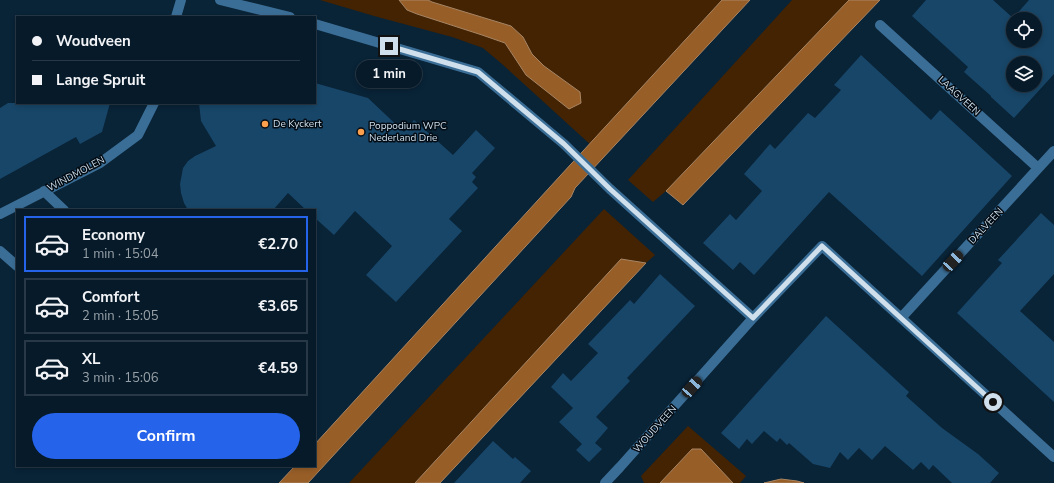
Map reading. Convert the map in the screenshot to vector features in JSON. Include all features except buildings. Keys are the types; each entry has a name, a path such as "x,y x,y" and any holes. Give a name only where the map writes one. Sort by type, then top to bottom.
{"street":[{"path":"176,16 181,0"},
{"path":"220,0 286,16"},
{"path":"316,24 478,72 573,153 753,318"},
{"name":"LAAGVEEN","path":"880,25 1038,168"},
{"name":"WINDMOLEN","path":"0,214 100,163 138,135 154,104"},
{"name":"DALVEEN","path":"900,318 1054,152"},
{"name":"WINDMOLEN","path":"44,192 63,209"},
{"name":"WOUDVEEN","path":"605,483 753,318 822,246 1054,457"},
{"path":"0,251 16,265"}],"shaded area":[{"path":"320,0 399,0 407,10 505,43 526,75 569,109 580,92 544,66 532,54 523,37 511,26 428,0 722,0 606,126 592,146 483,48 452,37"},
{"path":"399,0 428,0 511,26 523,37 532,54 544,66 580,92 581,103 569,109 526,75 505,43 407,10"},
{"path":"722,0 750,0 575,188 571,197 308,483 279,483 294,467 316,467 316,443"},
{"path":"792,0 849,0 666,191 653,202 628,180"},
{"path":"849,0 880,0 683,205 666,191"},
{"path":"604,209 655,255 646,263 621,259 415,483 349,483"},
{"path":"621,259 646,263 440,483 415,483"},
{"path":"688,426 746,476 740,483 733,483 701,449 692,449 660,483 644,483 641,476"},
{"path":"692,449 701,449 733,483 660,483"},
{"path":"781,479 797,481 804,483 764,483"}],"place":[{"name":"De Kyckert","path":"265,124"},
{"name":"Poppodium WPC Nederland Drie","path":"361,132"}],"route":[{"path":"389,46 478,72 564,144 610,189 753,318 822,246 993,402"}]}
